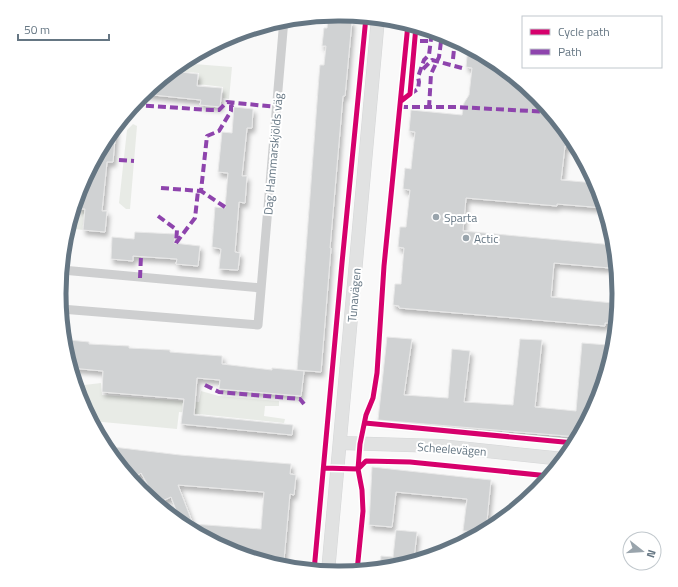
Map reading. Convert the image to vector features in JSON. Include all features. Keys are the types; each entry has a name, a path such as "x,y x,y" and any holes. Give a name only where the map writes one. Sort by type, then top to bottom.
{"main road":[{"name":"Tunavägen","path":"329,565 341,443 378,23"},
{"name":"Scheelevägen","path":"341,443 440,446 556,458"}],"street":[{"name":"Dag Hammarskjölds väg","path":"67,309 258,325 283,27"},
{"path":"68,271 261,288"}],"shaded area":[{"path":"193,64 232,67 229,99 223,98 223,87 198,84 199,73 181,72"},
{"path":"133,124 137,126 130,209 126,209 119,203 127,130"},
{"path":"80,209 85,210 83,230 75,229"},
{"path":"101,383 102,395 199,402 201,391 219,396 279,401 279,406 265,406 264,416 285,419 284,423 179,412 177,429 99,422 82,385"}],"building":[{"path":"328,22 352,22 345,96 343,96 321,372 297,370 319,76 320,65 324,65 326,46 322,46 324,28 327,28"},
{"name":"Sparta","path":"467,53 505,77 532,101 569,146 565,146 561,180 588,182 597,207 557,204 557,206 466,198 463,231 607,244 610,268 554,263 551,297 611,303 610,323 605,323 605,326 399,308 399,306 393,305 395,284 401,284 404,248 398,247 400,227 406,227 410,190 403,189 405,168 411,169 415,132 409,131 411,110 462,115 464,103 469,95 472,68 466,67"},
{"path":"181,72 198,74 197,86 222,88 220,107 200,105 201,100 153,95"},
{"path":"234,107 253,109 252,128 247,128 242,176 247,176 245,203 239,202 235,252 240,253 238,270 219,269 221,249 212,247 215,207 225,208 228,173 218,172 222,132 232,133"},
{"path":"115,138 113,162 107,162 102,211 107,211 105,232 83,230 85,209 80,209 87,189 103,157"},
{"path":"135,232 175,234 174,243 200,246 198,266 176,264 177,259 133,256 133,261 111,259 112,237 134,239"},
{"path":"387,337 412,339 404,395 448,398 452,349 470,351 464,402 513,405 520,339 542,340 535,407 576,411 582,343 606,345 591,398 571,436 378,420"},
{"path":"71,340 89,342 89,344 129,346 129,348 170,350 170,352 222,356 222,364 272,370 272,368 304,371 301,396 219,389 220,380 197,378 194,415 293,425 292,435 181,424 184,399 102,392 103,371 77,369"},
{"path":"114,447 180,455 291,464 290,474 296,475 294,495 290,494 284,560 251,552 218,538 195,524 261,529 264,492 178,485 192,523 177,513 171,497 162,501 151,491 141,473 137,476"},
{"path":"372,467 491,480 487,522 471,531 463,531 467,499 396,492 392,527 369,525"},
{"path":"396,530 417,532 414,556 380,563 381,556 393,557"}],"marked path":[{"path":"410,94 418,89 418,77 424,60 429,55 431,37"},
{"path":"420,41 431,41"},
{"path":"429,108 431,74 439,57 441,41"},
{"path":"453,59 454,47"},
{"path":"423,69 432,60 462,68"},
{"path":"142,106 219,110 227,102 277,107"},
{"path":"225,207 201,191 207,136 219,131 231,111 231,106 236,103"},
{"path":"400,107 456,107 542,112"},
{"path":"119,160 134,161"},
{"path":"161,188 201,191"},
{"path":"176,243 195,218 198,191"},
{"path":"158,216 177,230 176,243"},
{"path":"140,278 141,256"},
{"path":"205,385 219,392 300,399 304,404"}],"cycle path":[{"path":"315,565 365,22"},
{"path":"358,565 363,511 362,490 358,469 360,444 366,415 373,398 377,373 384,266 407,29"},
{"path":"401,101 410,94 416,32"},
{"path":"365,423 568,442"},
{"path":"324,468 358,469 366,461 410,462 542,475"}],"place":[{"name":"Sparta","path":"436,217"},
{"name":"Actic","path":"466,238"}]}
